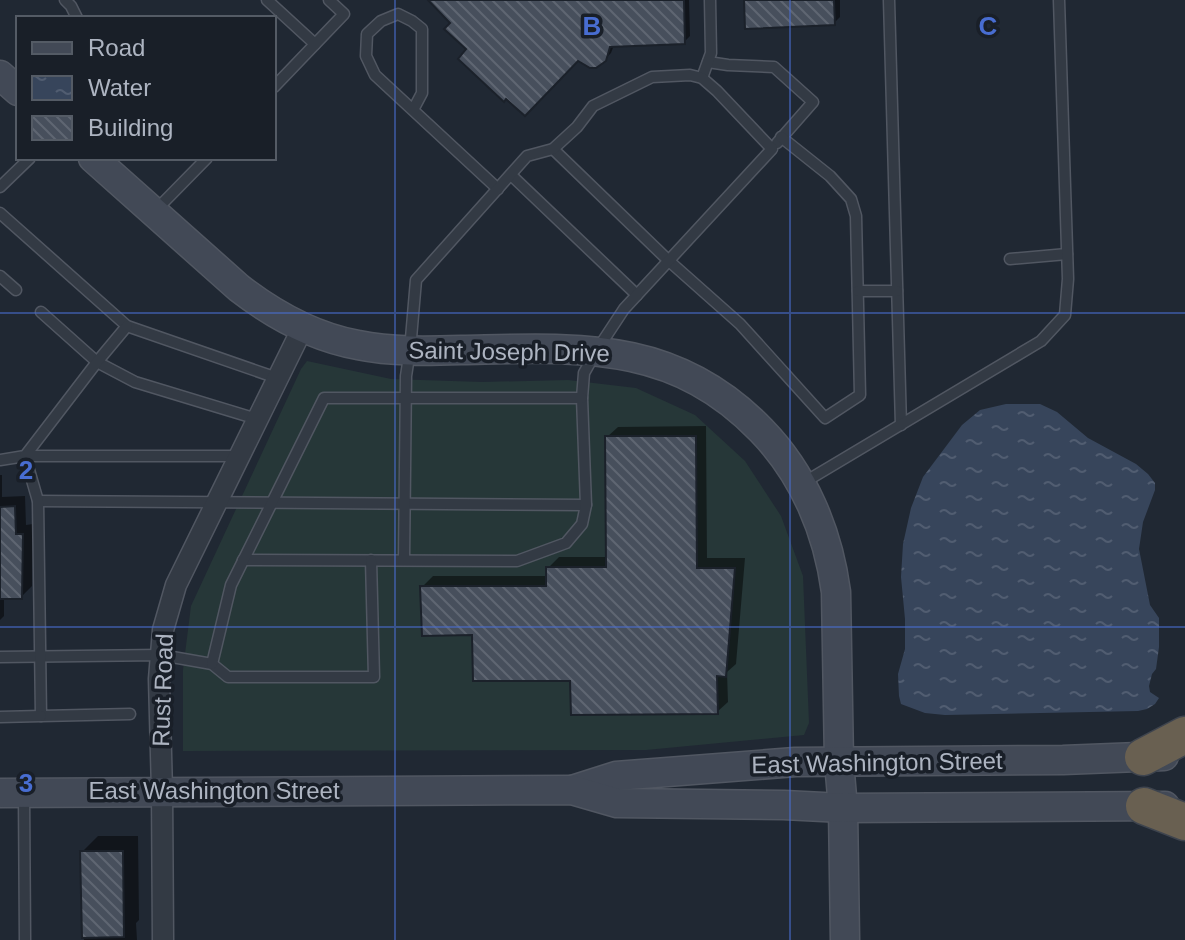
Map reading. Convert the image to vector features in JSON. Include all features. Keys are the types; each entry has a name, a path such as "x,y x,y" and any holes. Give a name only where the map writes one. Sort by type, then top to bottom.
{"highway":[{"path":"1143,757 1185,735"},
{"path":"1144,806 1185,822"}],"main road":[{"path":"0,75 16,89"},
{"name":"Saint Joseph Drive","path":"95,160 239,288 303,327 356,345 392,350 597,350 640,358 700,382 746,414 773,442 801,484 822,530 835,582 845,940"},
{"name":"East Washington Street","path":"572,790 616,776 795,762 1063,760 1185,754"},
{"name":"East Washington Street","path":"12,793 572,790 617,803 843,808 1185,805"}],"street":[{"name":"Rust Road","path":"163,940 159,679 163,630 176,585 303,327"}],"lane":[{"path":"267,0 315,44"},
{"path":"276,85 344,14 329,0"},
{"path":"702,78 711,53 710,0"},
{"path":"889,0 901,425"},
{"path":"801,484 1041,341 1065,315 1068,279 1059,0"},
{"path":"413,110 422,93 422,29 398,14 381,21 367,34 366,56 375,75 498,189"},
{"path":"243,560 517,561 566,543 582,524 586,505 584,373 624,309 813,102 774,67 708,62"},
{"path":"404,560 405,398 416,280 527,156 553,149 577,127 593,106 652,77 690,75 702,78 717,91 772,149"},
{"path":"553,149 669,261 740,324 825,418 860,395 856,216 851,199 830,176 781,137"},
{"path":"0,187 28,160"},
{"path":"153,212 205,160"},
{"path":"511,175 637,295"},
{"path":"0,213 127,326 277,378"},
{"path":"1010,259 1067,254"},
{"path":"0,276 16,290"},
{"path":"858,291 897,291"},
{"path":"41,312 97,362 135,382 257,419"},
{"path":"25,456 127,326"},
{"path":"212,664 231,585 324,398 582,398"},
{"path":"25,456 38,501 41,716"},
{"path":"0,460 25,456 240,456"},
{"path":"38,501 586,505"},
{"path":"0,657 161,655 212,664 228,677 374,677 371,560"},
{"path":"0,717 130,714"},
{"path":"12,793 25,940"}],"shaded area":[{"path":"307,361 391,379 482,382 568,380 636,388 695,415 745,461 781,516 803,576 809,723 804,735 646,750 183,751 183,670 191,606"}],"water":[{"path":"1006,404 1040,404 1057,412 1088,438 1136,464 1155,483 1143,522 1139,549 1150,605 1159,618 1156,669 1149,686 1150,692 1159,698 1147,709 945,715 925,713 901,704 898,674 905,649 905,619 901,577 903,544 911,508 923,477 962,425 980,410"}],"building":[{"path":"428,0 684,0 685,44 610,47 606,61 596,68 578,61 525,116 506,99 504,102 458,59 466,49 444,29 450,23"},
{"path":"744,0 834,0 835,25 745,29"},
{"path":"605,436 696,436 697,568 735,568 726,677 717,676 718,714 571,715 570,681 473,681 472,635 422,636 420,586 546,586 546,567 606,567"},
{"path":"15,506 16,534 23,534 22,599 0,599 0,507"},
{"path":"80,851 123,851 124,937 82,938"}]}
